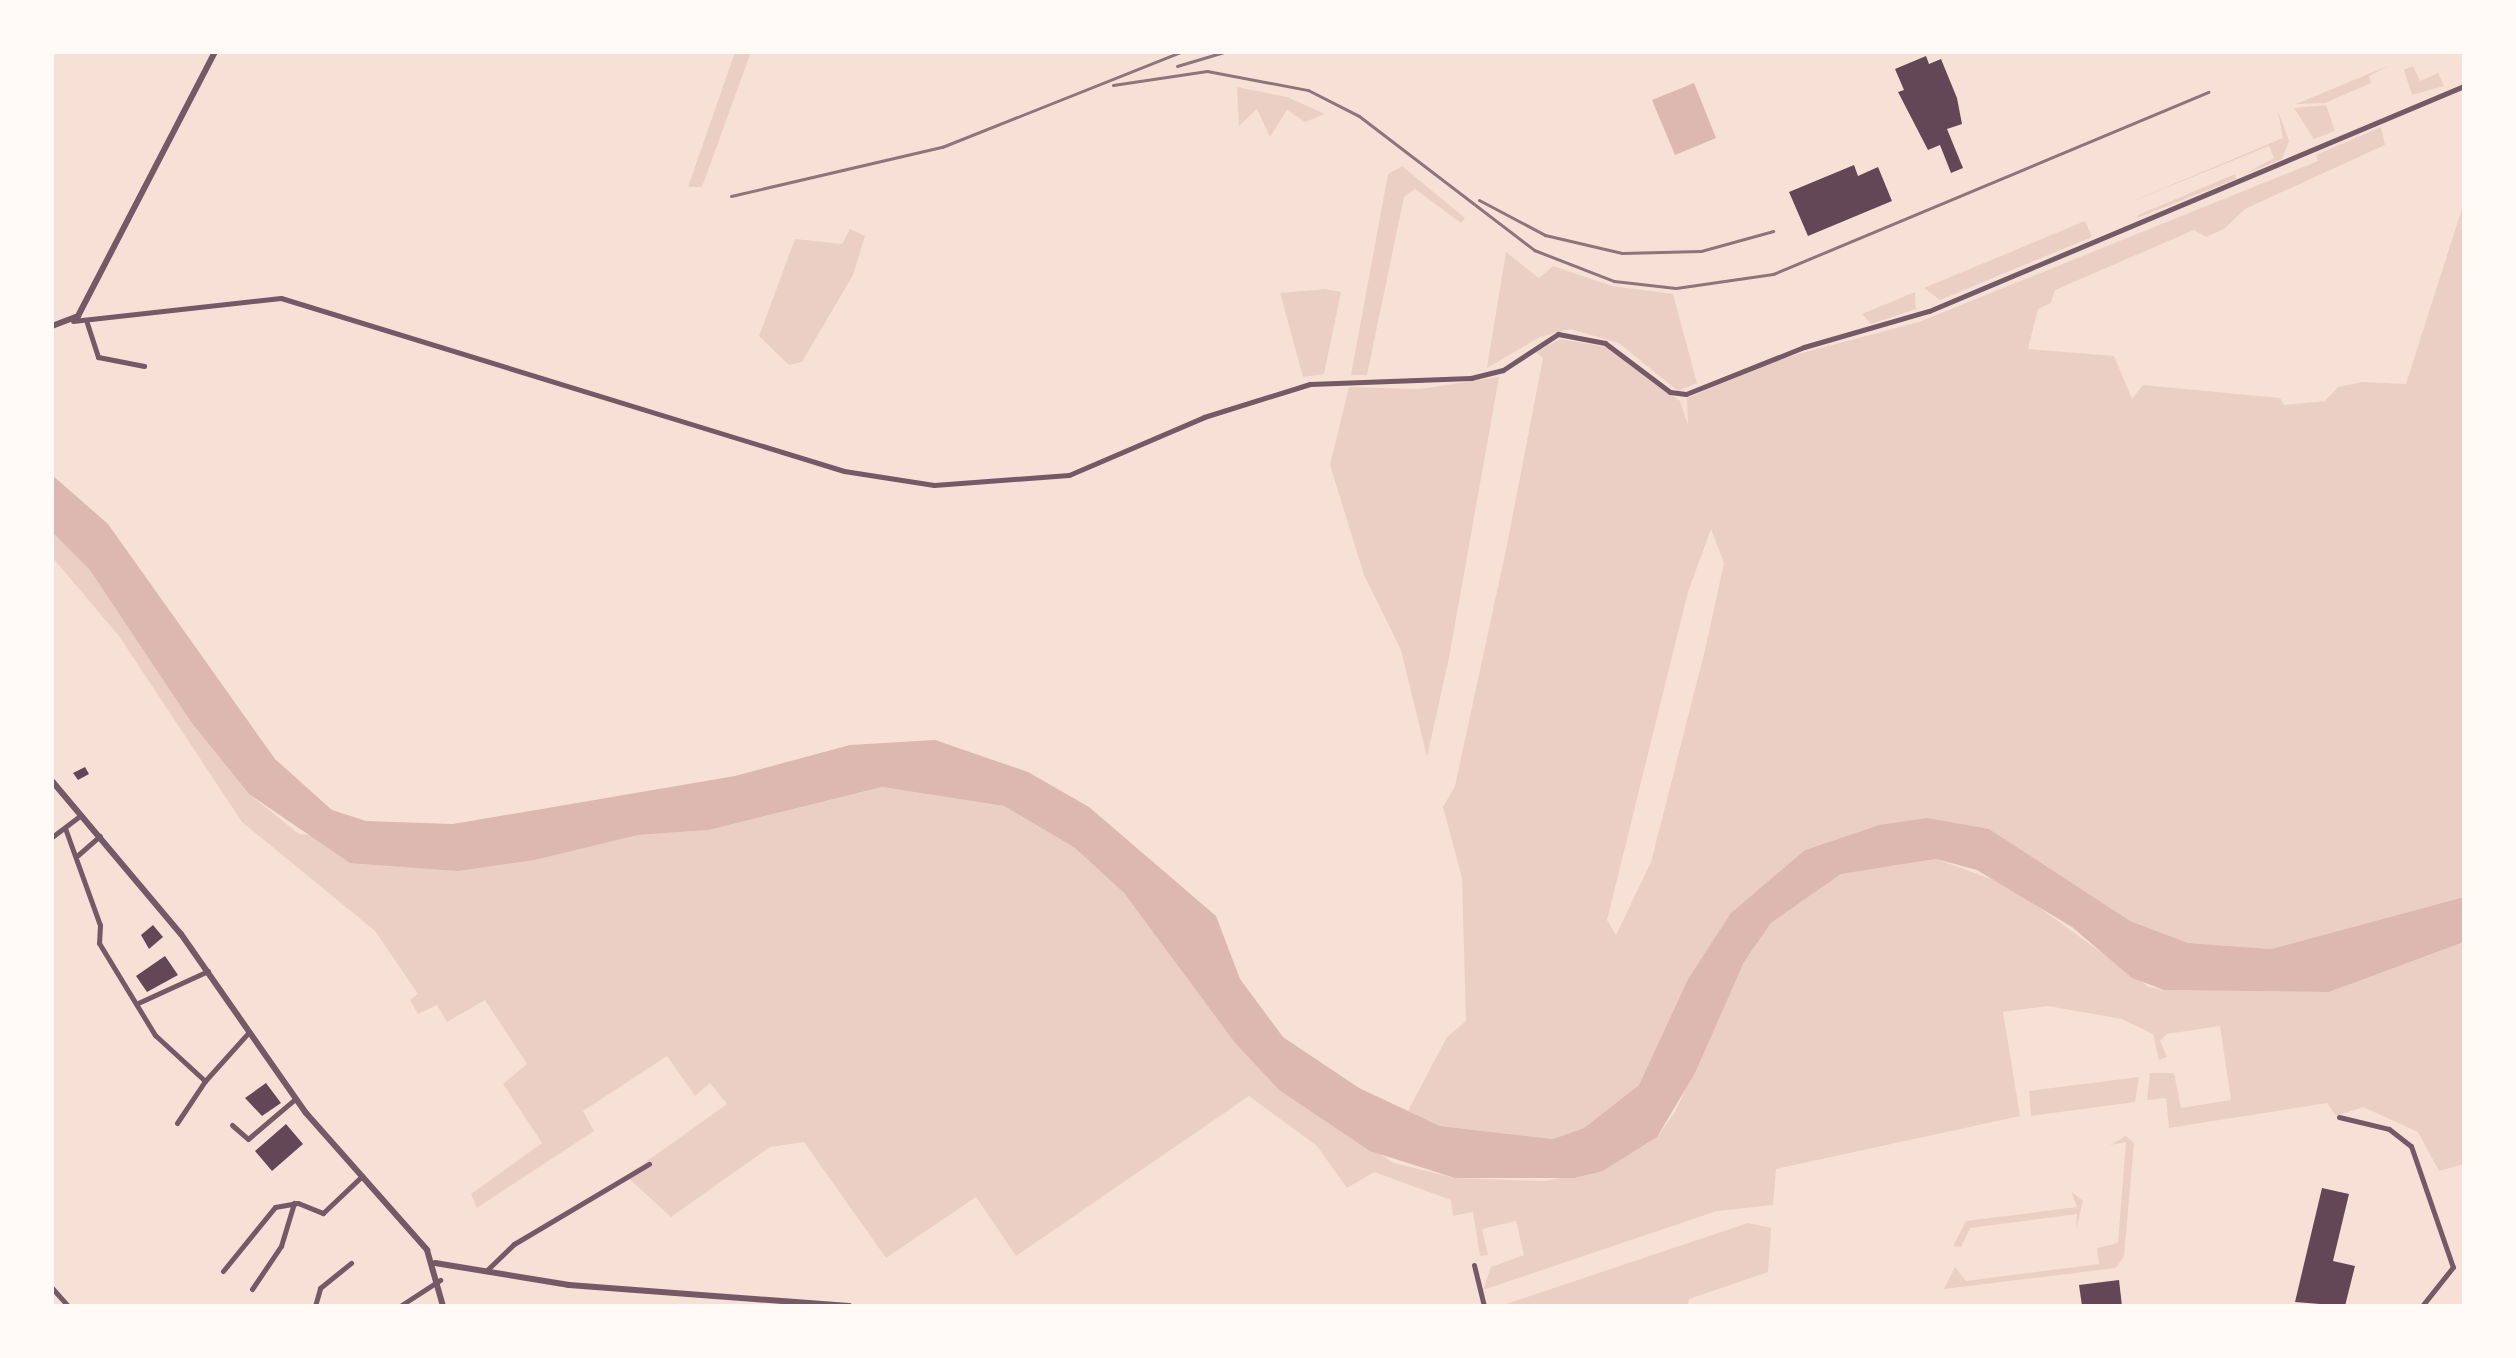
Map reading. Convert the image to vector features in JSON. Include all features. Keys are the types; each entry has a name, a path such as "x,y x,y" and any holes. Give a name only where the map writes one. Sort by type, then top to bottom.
{"street":[{"path":"73,321 215,52"},
{"path":"52,326 73,321 87,323 281,298 825,466 934,485 1069,475 1204,417 1310,384 1489,375 1558,334 1605,343 1675,394 1929,311 2464,86"},
{"path":"87,323 98,357 144,366"},
{"path":"52,781 208,971 295,1099 435,1263 443,1306"},
{"path":"52,837 81,815"},
{"path":"65,828 78,855 99,943 155,1035 205,1081"},
{"path":"78,855 100,836"},
{"path":"138,1003 208,971"},
{"path":"177,1123 205,1081 249,1032"},
{"path":"232,1125 248,1139 295,1099"},
{"path":"2339,1117 2389,1129 2411,1146 2453,1267 2422,1306"},
{"path":"486,1271 514,1244 649,1164"},
{"path":"223,1271 264,1216 294,1203 323,1213 362,1176"},
{"path":"252,1289 281,1246 294,1203"},
{"path":"315,1306 320,1288 351,1263"},
{"path":"435,1263 569,1285 849,1306"},
{"path":"1474,1265 1484,1306"},
{"path":"400,1306 440,1280"},
{"path":"52,1288 68,1306"}],"shaded area":[{"path":"735,52 751,52 702,187 688,187"},
{"path":"2390,65 2369,76 2371,83 2325,103 2296,104"},
{"path":"2413,66 2420,81 2438,73 2444,86 2412,95 2404,70"},
{"path":"1694,83 1716,138 1675,155 1652,100"},
{"path":"1237,87 1287,97 1325,114 1305,122 1287,110 1270,137 1257,109 1239,126"},
{"path":"2326,105 2335,131 2314,139 2294,108"},
{"path":"2278,111 2289,141 2282,159 2245,174 2274,158 2269,146 2121,206 2283,138"},
{"path":"2381,127 2385,145 2245,209 2224,229 2206,237 2194,230 2055,290 2051,303 2038,309 2028,349 2114,356 2132,399 2143,385 2280,398 2284,405 2325,401 2338,387 2362,382 2406,384 2464,202 2464,897 2271,949 2188,943 2130,922 1989,829 1879,825 1805,850 1732,913 1688,979 1639,1085 1584,1128 1553,1139 1440,1126 1408,1111 1447,1037 1466,1021 1462,878 1443,807 1455,786 1507,545 1543,358 1536,352 1560,339 1607,347 1680,401 1688,425 1687,398 1783,358 1919,322 2318,161 2316,155","holes":["1711,529 1724,563 1651,862 1616,935 1607,920 1688,592"]},
{"path":"1402,166 1465,218 1461,223 1415,189 1404,197 1367,375 1351,375 1388,174"},
{"path":"2235,174 2236,179 2137,218 2138,215"},
{"path":"2085,221 2092,237 1940,300 1924,288"},
{"path":"850,229 865,236 853,275 802,362 789,365 759,336 795,239 842,244"},
{"path":"1506,252 1539,278 1553,266 1612,286 1673,294 1697,383 1678,391 1619,343 1570,329 1540,337 1487,368"},
{"path":"1325,289 1341,292 1324,374 1303,377 1280,293"},
{"path":"1915,292 1916,309 1871,324 1862,314"},
{"path":"1499,377 1449,658 1427,757 1401,650 1364,575 1330,465 1349,387 1420,389"},
{"path":"52,475 108,524 275,759 332,810 366,821 453,824 735,776 850,745 935,740 1028,772 1089,807 1216,916 1240,979 1283,1037 1359,1088 1440,1126 1553,1139 1584,1128 1639,1085 1688,979 1731,913 1805,850 1879,825 1927,818 1989,829 2130,921 2188,943 2271,949 2464,897 2464,942 2329,992 2164,990 2132,978 2072,927 1977,870 1936,859 1841,874 1771,923 1744,962 1695,1073 1657,1137 1603,1171 1574,1178 1455,1178 1370,1151 1279,1090 1235,1043 1124,893 1075,848 1004,806 882,787 709,830 638,835 535,860 458,871 350,863 249,794 191,722 90,570 52,532"},
{"path":"52,532 90,569 191,722 249,794 299,834 535,860 638,835 709,830 882,787 1004,806 1075,848 1124,893 1235,1043 1279,1090 1394,1163 1455,1178 1544,1181 1603,1171 1657,1137 1675,1112 1744,962 1771,923 1841,874 1936,859 2008,885 2149,987 2164,990 2329,992 2464,942 2464,1164 2439,1171 2418,1132 2363,1107 2336,1116 2327,1103 2169,1128 2166,1098 2147,1100 2150,1073 2174,1073 2181,1108 2231,1100 2220,1026 2167,1034 2160,1041 2167,1057 2159,1060 2153,1034 2122,1019 2048,1006 2003,1012 2020,1116 1776,1169 1773,1205 1717,1211 1483,1290 1491,1267 1524,1255 1516,1221 1482,1229 1488,1255 1480,1256 1473,1212 1453,1216 1451,1200 1374,1172 1347,1188 1317,1146 1249,1096 1016,1256 976,1197 886,1258 804,1142 770,1147 671,1217 626,1176 727,1104 710,1083 695,1096 667,1056 583,1111 594,1131 477,1208 471,1194 542,1143 503,1084 527,1064 485,1000 447,1022 437,1005 418,1014 410,1000 418,994 375,931 242,822 119,636 52,557"},
{"path":"2139,1077 2135,1102 2031,1116 2029,1091"},
{"path":"2126,1136 2134,1143 2124,1256 2116,1268 1944,1289 1955,1267 1966,1281 2099,1264 2097,1248 2118,1243 2126,1142 2110,1145"},
{"path":"2071,1191 2083,1201 2076,1230 2077,1214 1970,1228 1961,1247 1953,1246 1966,1221 2077,1207"},
{"path":"1748,1223 1771,1228 1768,1272 1689,1299 1688,1306 1500,1306"}],"building":[{"path":"1926,56 1929,64 1941,59 1957,98 1962,124 1947,129 1963,168 1951,173 1940,145 1928,150 1898,92 1904,90 1895,69"},
{"path":"1854,165 1858,176 1878,167 1892,201 1808,236 1789,192"},
{"path":"85,767 89,774 78,780 73,773"},
{"path":"153,925 163,937 149,949 141,935"},
{"path":"165,956 178,975 147,992 136,976"},
{"path":"266,1083 281,1103 262,1116 245,1098"},
{"path":"286,1124 303,1144 272,1171 255,1151"},
{"path":"2322,1188 2349,1194 2333,1261 2355,1266 2345,1306 2295,1302"},
{"path":"2119,1280 2122,1306 2082,1306 2079,1285"}],"railway":[{"path":"731,196 942,147 1181,52"},
{"path":"1177,66 1224,52"},
{"path":"1113,85 1207,71 1308,90 1359,116 1534,250 1614,281 1676,288 1773,274 2209,92"},
{"path":"1479,200 1545,235 1622,253 1701,251 1773,231"}]}
